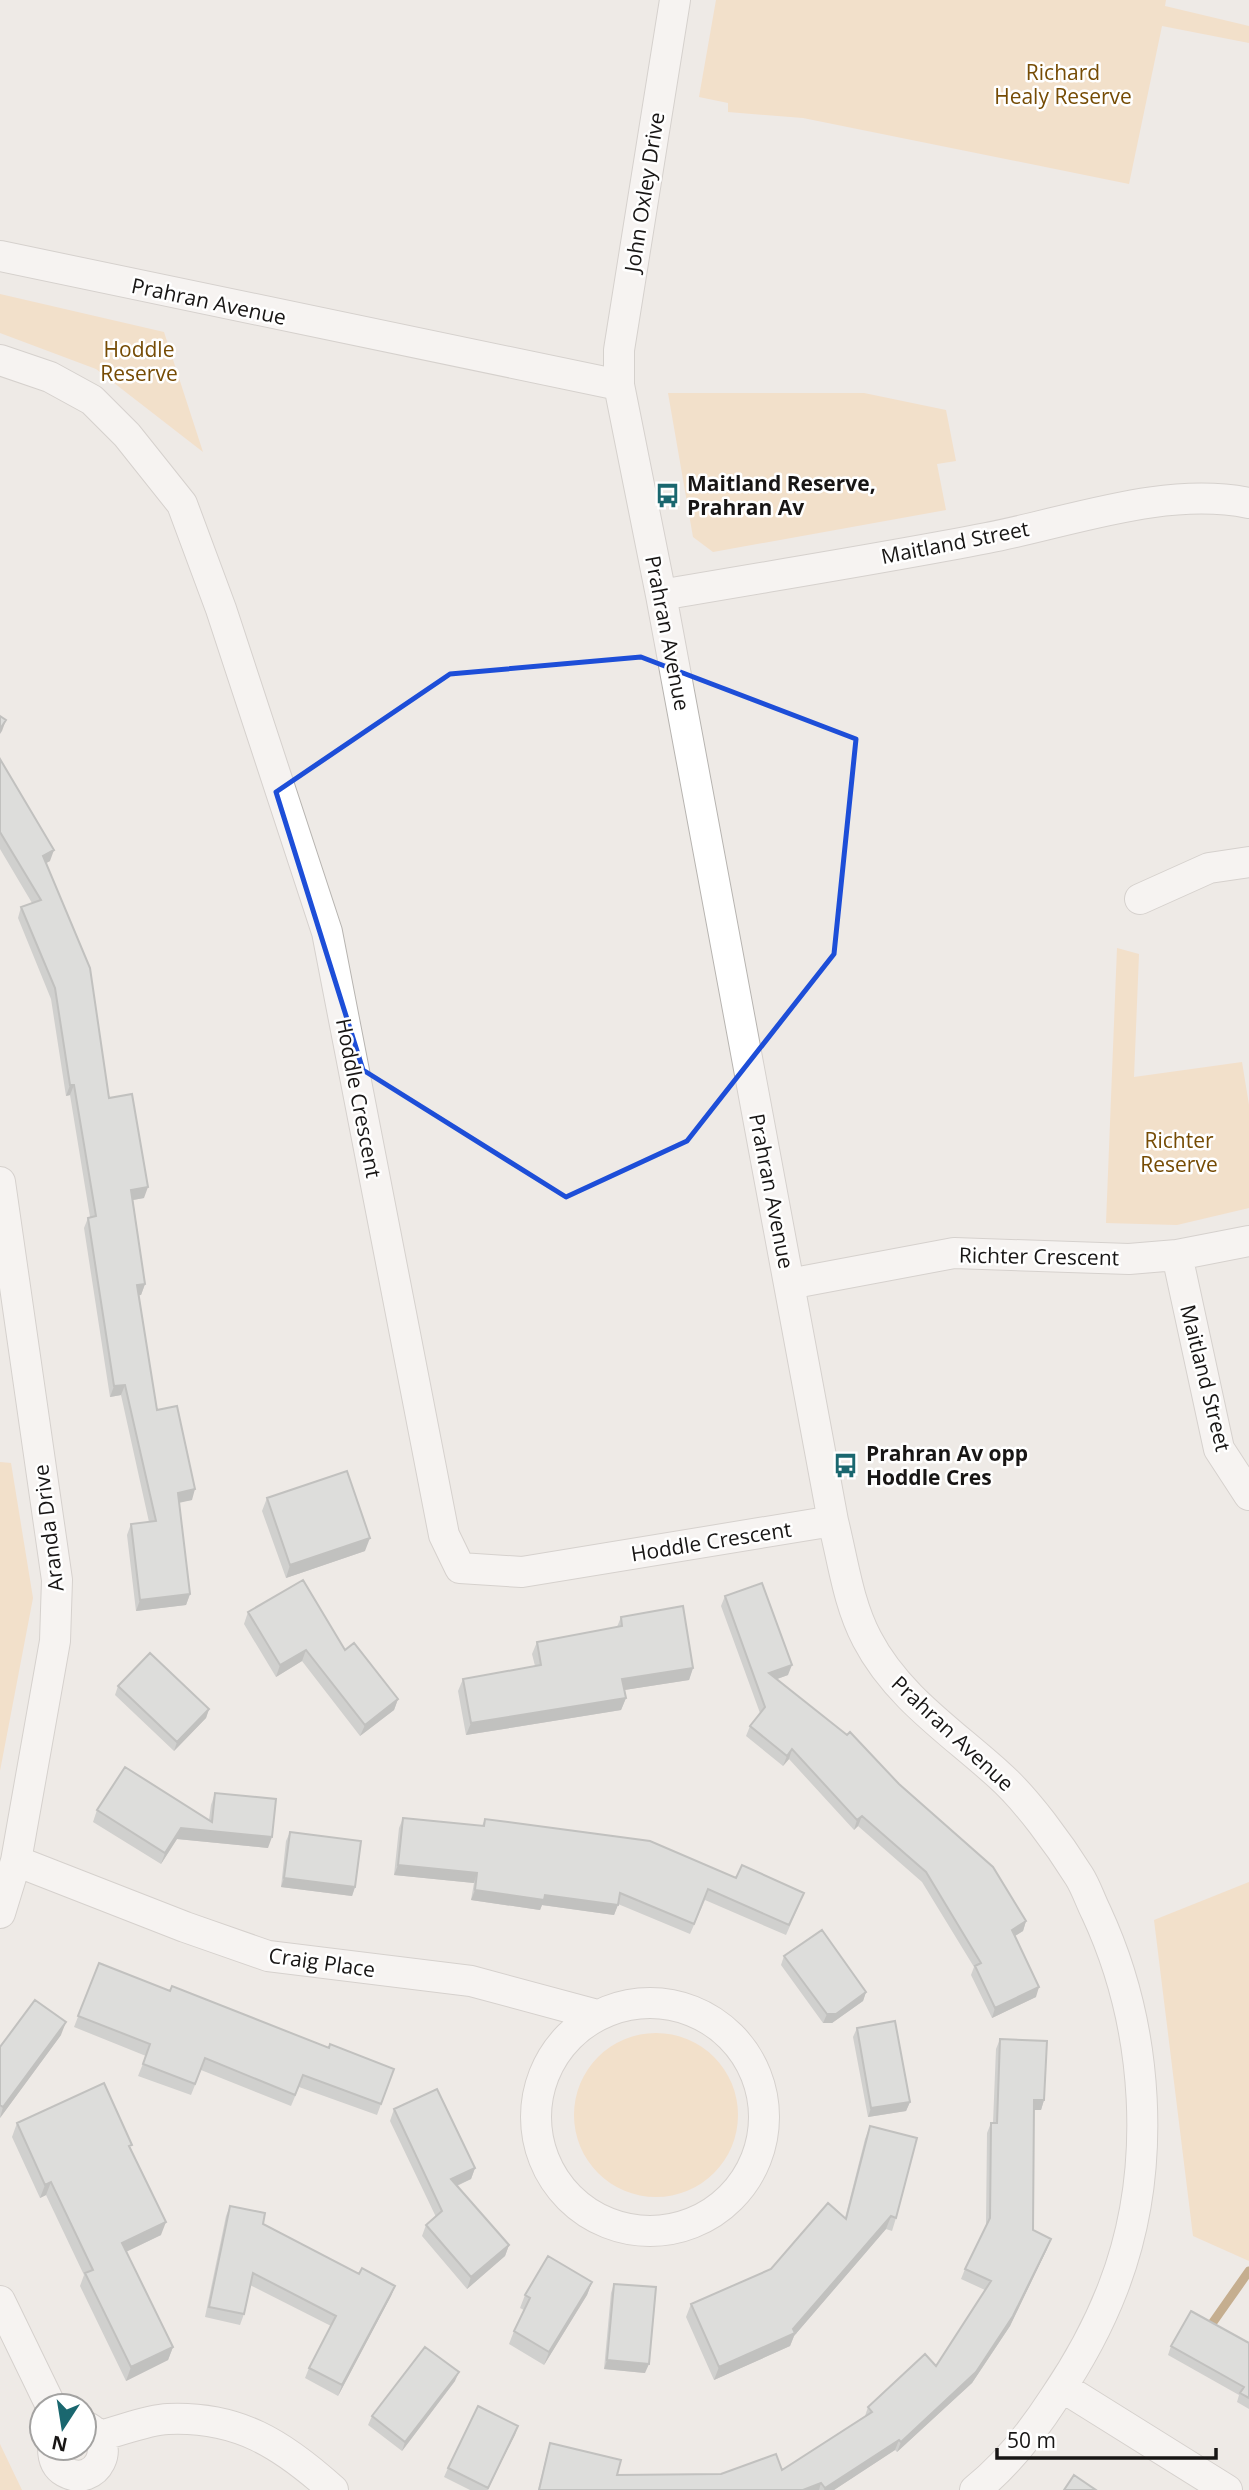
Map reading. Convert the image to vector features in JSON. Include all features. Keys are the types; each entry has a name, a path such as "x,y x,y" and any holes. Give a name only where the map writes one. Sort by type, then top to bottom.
{"street":[{"name":"John Oxley Drive","path":"619,385 619,351 675,0"},
{"name":"Prahran Avenue","path":"0,256 619,385 661,595 833,1521 855,1610 867,1639 904,1692 1002,1777 1040,1822 1080,1877 1110,1942 1130,2008 1142,2096 1141,2164 1130,2230 1114,2287 1090,2340 1030,2434 975,2490"},
{"name":"Hoddle Crescent","path":"0,360 51,377 92,400 127,435 182,504 221,609 327,932 444,1535 460,1568 522,1572 833,1521"},
{"name":"Maitland Street","path":"661,595 987,538 1160,500 1230,499 1249,503"},
{"path":"1140,899 1209,869 1249,862"},
{"name":"Aranda Drive","path":"0,1182 57,1580 55,1642 16,1861 0,1913"},
{"name":"Richter Crescent","path":"789,1284 954,1253 1129,1259 1177,1255 1249,1241"},
{"name":"Maitland Street","path":"1177,1255 1219,1449 1249,1495"},
{"name":"Craig Place","path":"16,1861 185,1927 268,1956 471,1981 597,2015"},
{"path":"634,2003 673,2004 709,2018 739,2043 758,2077 765,2115 759,2153 741,2187 714,2212 680,2227 643,2231 607,2222 575,2203 551,2175 538,2140 537,2128 536,2104 546,2068 567,2038 597,2015 634,2003"},
{"path":"0,2301 44,2392"},
{"path":"1062,2387 1227,2490"},
{"path":"98,2430 166,2419 226,2423 274,2443 333,2490"},
{"path":"55,2462 59,2468 87,2483 91,2472 102,2460 103,2444 98,2438"}],"highlighted area":[{"path":"641,657 856,739 834,954 687,1141 566,1197 363,1070 276,792 450,674"}],"green space":[{"name":"Richard Healy Reserve","path":"716,0 1166,0 1165,6 1249,26 1249,43 1162,26 1129,184 803,118 728,112 728,103 699,97"},
{"name":"Hoddle Reserve","path":"0,294 164,332 203,452 96,369 0,333"},
{"path":"668,393 864,393 946,410 956,461 937,464 946,510 713,552 693,537"},
{"name":"Richter Reserve","path":"1117,948 1139,954 1134,1077 1242,1062 1249,1105 1249,1208 1177,1225 1106,1223"},
{"path":"0,1462 11,1463 33,1598 0,1771"},
{"path":"1249,1882 1249,2261 1193,2236 1154,1920"},
{"path":"656,2033 687,2040 714,2057 731,2084 738,2115 731,2146 714,2173 687,2190 656,2197 625,2190 598,2173 581,2146 574,2115 581,2084 598,2057 625,2040"},
{"path":"0,2444 22,2490 0,2490"}],"building":[{"path":"0,716 6,720 0,729"},
{"path":"0,759 54,850 43,856 90,968 109,1098 132,1094 148,1187 131,1190 145,1284 137,1285 157,1410 177,1406 195,1489 178,1493 190,1594 140,1600 131,1524 156,1521 125,1385 114,1386 88,1218 96,1216 74,1085 70,1085 55,988 21,907 41,900 0,832"},
{"path":"347,1471 370,1538 290,1565 267,1498"},
{"path":"303,1580 345,1650 354,1643 398,1699 365,1725 306,1650 280,1665 248,1612"},
{"path":"762,1583 792,1665 769,1673 847,1735 850,1732 899,1784 993,1867 1026,1921 1012,1930 1039,1987 995,2008 975,1966 981,1963 926,1872 862,1816 857,1820 792,1749 787,1756 750,1726 765,1707 725,1596"},
{"path":"683,1606 693,1668 622,1679 626,1698 471,1723 463,1679 541,1665 537,1642 622,1626 621,1617"},
{"path":"150,1653 209,1709 177,1742 118,1686"},
{"path":"125,1767 212,1822 215,1793 276,1799 272,1837 181,1828 165,1853 97,1810"},
{"path":"403,1818 484,1826 485,1819 650,1841 736,1878 742,1865 804,1893 789,1925 708,1889 694,1924 620,1893 618,1905 545,1895 544,1900 475,1890 477,1873 398,1865"},
{"path":"290,1832 361,1841 355,1887 284,1878"},
{"path":"822,1930 866,1992 836,2014 827,2014 784,1956"},
{"path":"99,1963 170,1991 172,1986 329,2048 330,2044 394,2069 381,2104 303,2075 295,2095 205,2058 195,2084 143,2064 150,2044 78,2016"},
{"path":"35,2000 66,2022 3,2107 0,2105 0,2047"},
{"path":"895,2021 910,2102 871,2108 857,2028"},
{"path":"1000,2039 1047,2041 1044,2100 1034,2100 1033,2230 1051,2239 1013,2316 976,2372 901,2442 899,2440 825,2488 821,2483 803,2490 539,2490 550,2443 621,2460 617,2475 721,2474 776,2454 782,2470 872,2412 868,2407 925,2354 936,2366 991,2281 965,2269 990,2218 991,2123 997,2123"},
{"path":"104,2083 132,2145 129,2146 166,2222 122,2243 173,2347 131,2367 85,2273 93,2270 51,2182 45,2185 17,2123"},
{"path":"437,2089 475,2168 451,2179 509,2245 471,2277 426,2225 442,2211 394,2109"},
{"path":"870,2126 917,2138 896,2218 891,2216 793,2329 795,2333 719,2367 691,2304 771,2269 828,2203 846,2219"},
{"path":"230,2206 265,2213 263,2224 359,2274 362,2268 395,2286 342,2385 309,2368 336,2316 253,2273 244,2314 209,2307"},
{"path":"548,2256 592,2282 549,2352 514,2331 530,2298 525,2295"},
{"path":"614,2284 656,2287 649,2364 607,2360"},
{"path":"1191,2311 1249,2343 1249,2398 1240,2393 1244,2387 1171,2346"},
{"path":"425,2347 459,2372 405,2442 372,2416"},
{"path":"478,2406 518,2426 488,2488 448,2468"},
{"path":"1074,2475 1096,2490 1064,2490"}],"waterway":[{"path":"1211,2325 1249,2271"}],"place":[{"name":"Maitland Reserve, Prahran Av","path":"667,495"},
{"name":"Prahran Av opp Hoddle Cres","path":"846,1465"}]}
